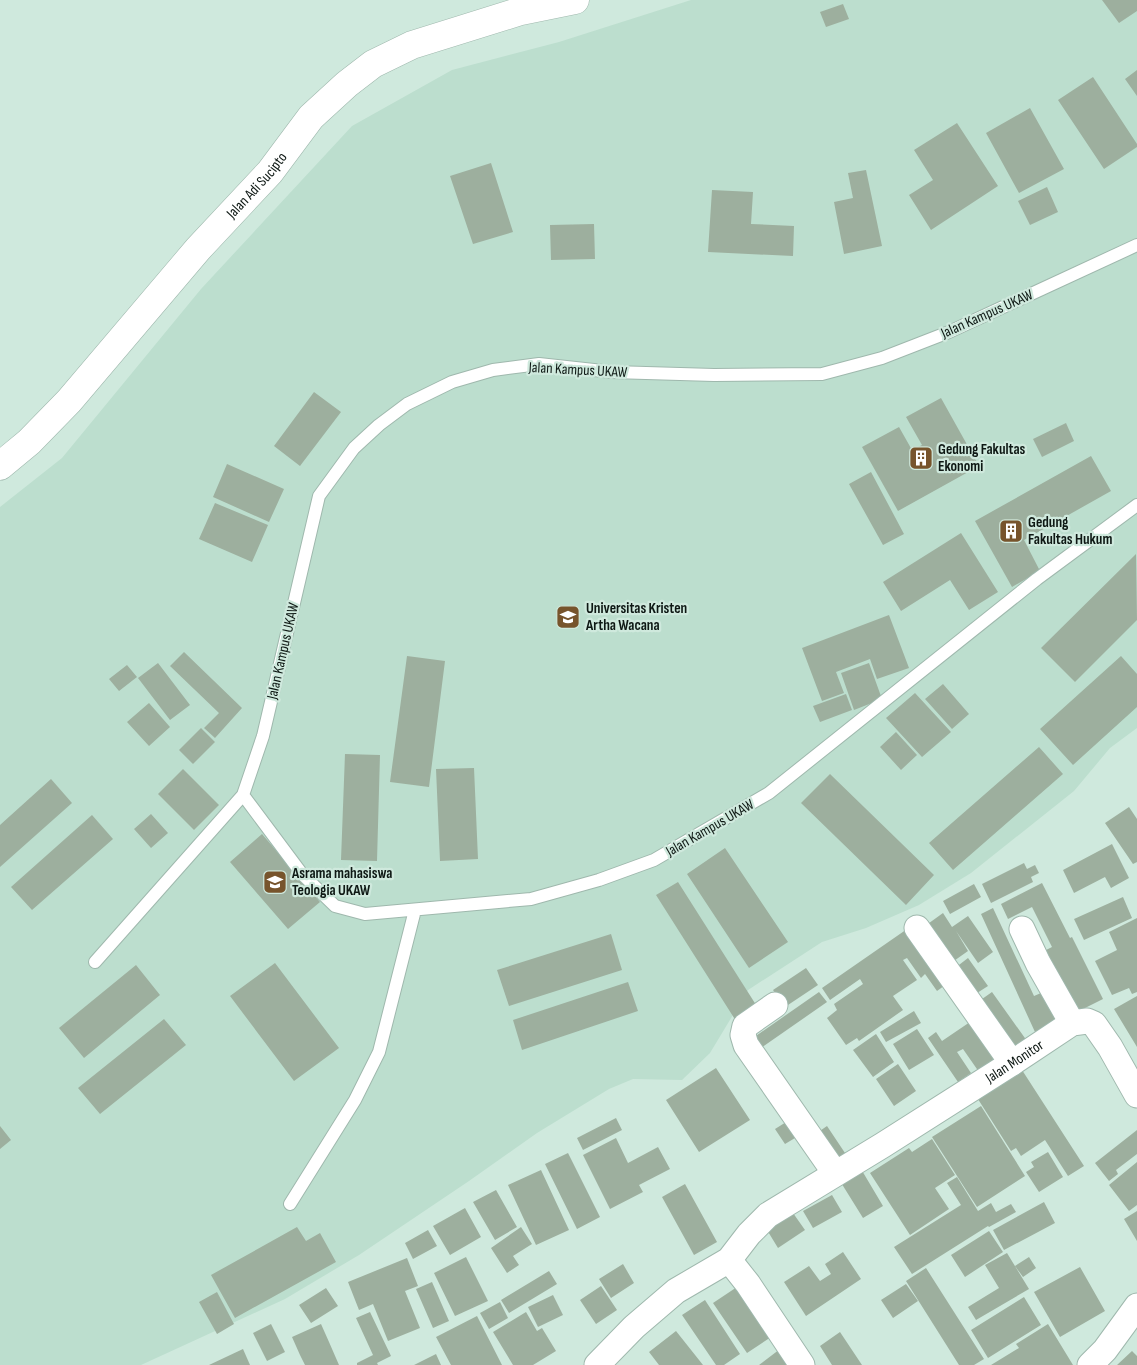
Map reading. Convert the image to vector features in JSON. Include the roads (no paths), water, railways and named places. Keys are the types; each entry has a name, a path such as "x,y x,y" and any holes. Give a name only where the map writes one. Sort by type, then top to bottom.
{"main road":[{"name":"Jalan Adi Sucipto","path":"0,466 29,442 69,401 198,249 270,172 311,117 347,84 374,64 412,45 521,11 574,0"}],"street":[{"path":"917,928 1012,1063"},
{"path":"1022,929 1038,963 1072,1023 1087,1022 1094,1024 1134,1082"},
{"path":"775,1005 745,1026 743,1035 746,1045 835,1173"},
{"name":"Jalan Monitor","path":"729,1260 749,1234 768,1215 883,1145 1072,1023"},
{"path":"597,1365 634,1327 676,1291 729,1260 748,1284 802,1365"},
{"path":"1090,1365 1105,1350 1137,1306"}],"lane":[{"name":"Jalan Kampus UKAW","path":"95,962 243,795 263,736 319,496 354,448 379,425 407,404 452,382 494,370 539,364 612,372 714,376 822,374 882,358 949,332 1137,245"},
{"name":"Jalan Kampus UKAW","path":"243,795 302,874 335,906 365,914 531,899 599,880 662,856 769,793 1037,579 1137,505"},
{"path":"290,1204 355,1100 379,1052 415,910"}],"place":[{"name":"Gedung Fakultas Ekonomi","path":"921,458"},
{"name":"Gedung Fakultas Hukum","path":"1011,531"},
{"name":"Universitas Kristen Artha Wacana","path":"568,617"},
{"name":"Asrama mahasiswa Teologia UKAW","path":"275,882"}]}
